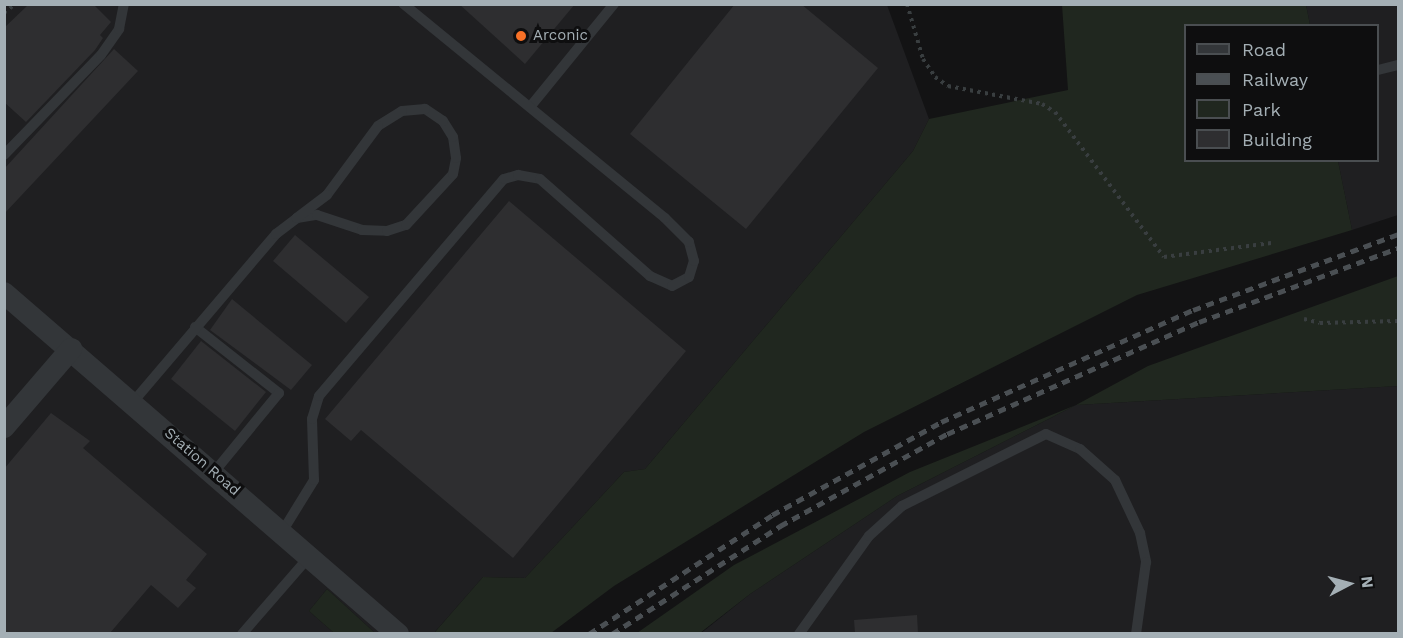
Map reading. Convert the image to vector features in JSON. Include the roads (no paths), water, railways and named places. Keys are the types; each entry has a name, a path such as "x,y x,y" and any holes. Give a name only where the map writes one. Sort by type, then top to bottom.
{"street":[{"name":"Station Road","path":"4,293 71,348 398,633"},
{"path":"6,423 71,348"}],"lane":[{"path":"4,155 101,55 119,29 124,4"},
{"path":"282,532 314,480 312,419 319,396 504,179 518,175 540,179 650,276 672,286 689,276 694,261 689,242 665,218 404,4"},
{"path":"530,107 614,4"},
{"path":"1379,70 1398,65"},
{"path":"133,402 276,234 327,195 378,126 402,111 425,109 443,121 453,137 456,158 453,174 406,225 387,231 362,230 317,215 297,218"},
{"path":"195,327 279,393 214,472"},
{"path":"799,633 869,536 902,506 1046,434 1080,449 1115,480 1140,534 1146,562 1136,633"},
{"path":"242,633 309,557"}],"railway":[{"path":"589,634 772,515 941,422 1193,310 1398,234"},
{"path":"612,634 780,526 947,434 1199,322 1398,248"}],"place":[{"name":"Arconic","path":"521,36"}]}
